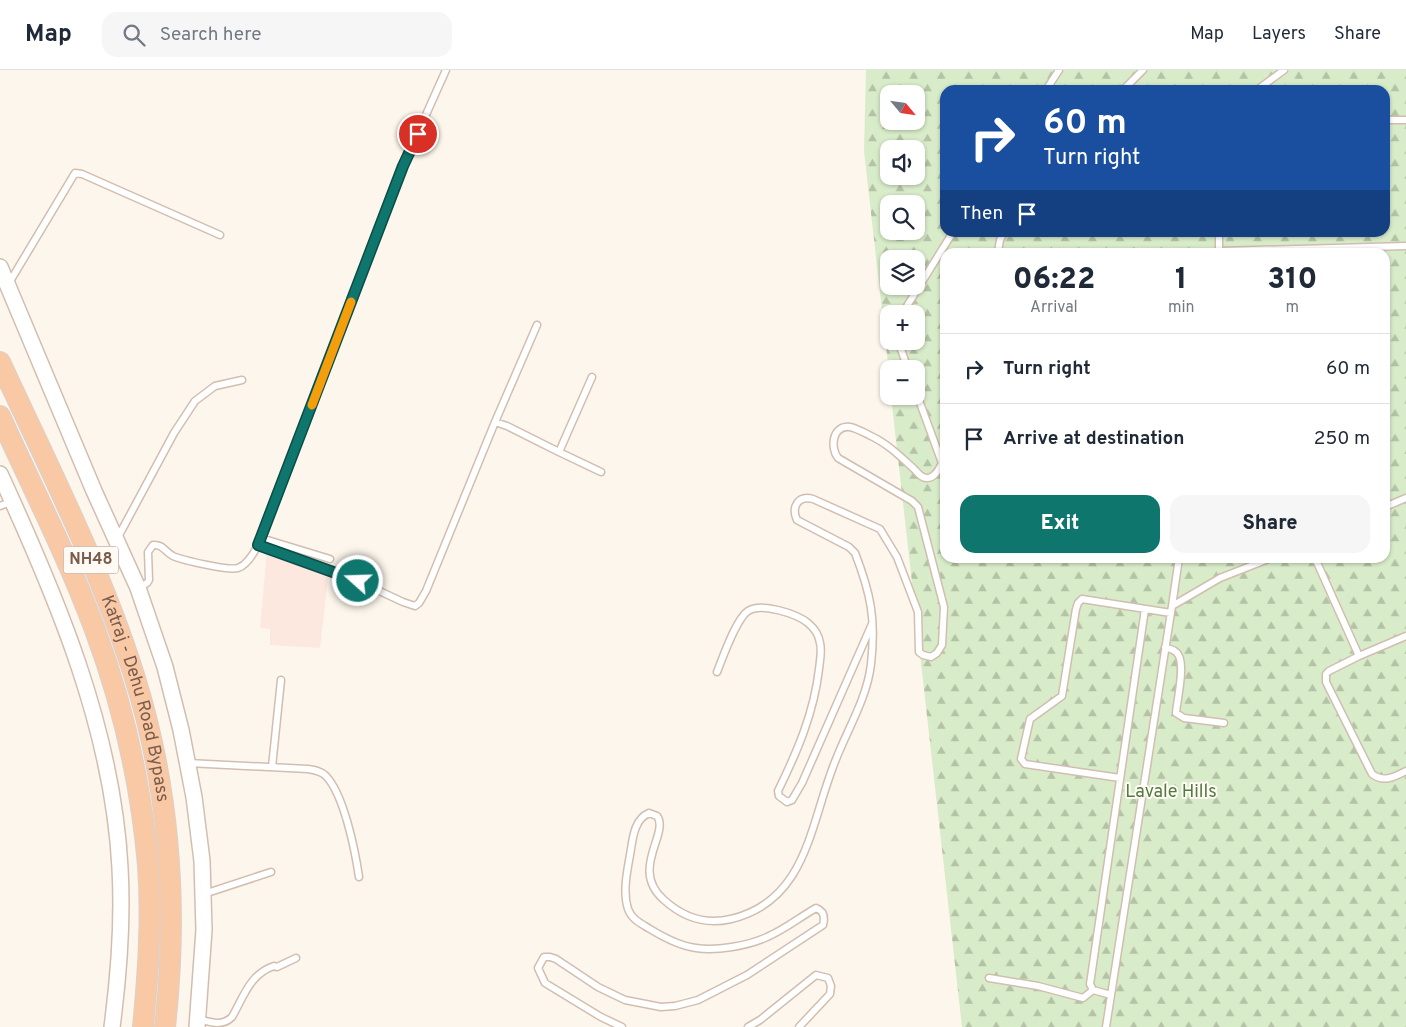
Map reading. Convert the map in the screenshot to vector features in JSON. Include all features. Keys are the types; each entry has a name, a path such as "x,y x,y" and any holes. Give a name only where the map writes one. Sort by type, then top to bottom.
{"highway":[{"name":"Katraj - Dehu Road Bypass","path":"0,362 94,566 135,676 163,802 170,864 172,930 166,1027"},
{"name":"Katraj - Dehu Road Bypass","path":"0,416 73,575 113,683 128,742 140,805 148,865 150,930 143,1027"}],"street":[{"path":"0,267 94,491 138,588 165,667 181,730 194,797 202,861 204,930 197,1023"},
{"path":"0,474 6,504 49,586 86,691 102,748 114,810 120,868 120,930 117,990 112,1027"}],"lane":[{"path":"138,588 148,583 148,552 153,544 162,546 172,555 228,570 239,568 251,557 261,538 403,166 446,70"},
{"path":"1049,85 1059,70"},
{"path":"1128,85 1143,70"},
{"path":"1264,85 1284,70"},
{"path":"1390,120 1406,120"},
{"path":"8,284 75,173 82,174 220,235"},
{"path":"943,248 950,237"},
{"path":"1344,248 1406,246"},
{"path":"908,305 940,253"},
{"path":"258,545 358,581 403,602 415,606 419,603 426,591 537,325"},
{"path":"559,452 592,377"},
{"path":"116,540 174,433 195,401 215,386 242,380"},
{"path":"921,405 940,458"},
{"path":"495,422 507,426 601,472"},
{"path":"622,1027 601,1018 545,983 538,968 544,957 556,959 598,987 625,1000 661,1007 675,1006 698,1000 747,976 823,925 825,920 823,914 816,908 768,937 752,943 708,949 695,948 658,934 632,917 629,911 625,895 632,840 642,816 649,813 660,820 661,826 651,856 651,878 658,894 692,918 716,922 736,918 762,906 774,897 795,872 810,840 832,768 867,686 873,646 871,600 855,553 849,547 797,520 796,504 800,500 809,498 880,529 897,557 918,612 919,652 931,657 942,646 944,607 920,512 912,501 838,458 832,448 834,437 838,430 844,427 851,427 873,437 898,454 922,477 932,477 940,467"},
{"path":"1390,506 1406,498"},
{"path":"261,538 330,559"},
{"path":"1106,1027 1178,563"},
{"path":"1120,778 1027,765 1021,759 1030,719 1062,696 1078,603 1082,599 1145,609 1171,610 1220,578 1258,563"},
{"path":"1317,563 1359,656"},
{"path":"717,672 738,624 749,610 756,607 768,607 790,614 808,622 815,631 820,643 816,695 804,732 778,791 779,796 787,802 792,800 802,783 873,621"},
{"path":"1110,995 1093,990 1090,984 1145,609"},
{"path":"1406,636 1359,656 1326,674 1326,682 1372,774 1384,779 1406,772"},
{"path":"1165,647 1175,650 1180,656 1182,667 1176,713 1184,718 1224,722"},
{"path":"272,767 281,680"},
{"path":"187,763 318,771 324,775 336,792 348,826 359,877"},
{"path":"202,895 271,872"},
{"path":"197,1023 220,1023 229,1020 252,980 261,971 274,966 277,967 296,958"},
{"path":"748,1027 760,1020 816,975 828,978 831,986 830,994 799,1027"},
{"path":"989,978 1038,986 1083,998 1093,990"}],"shaded area":[{"path":"267,549 329,570 320,648 270,645 270,629 260,628"}],"green space":[{"name":"Lavale Hills","path":"866,70 1406,70 1406,1027 962,1027 892,405 925,405 925,360 888,360 887,350 925,350 925,305 881,305 880,295 925,295 925,250 880,250 880,292 864,151"}],"slow traffic":[{"path":"312,405 351,302"}],"route":[{"path":"358,581 258,545 403,166 418,134"}]}
